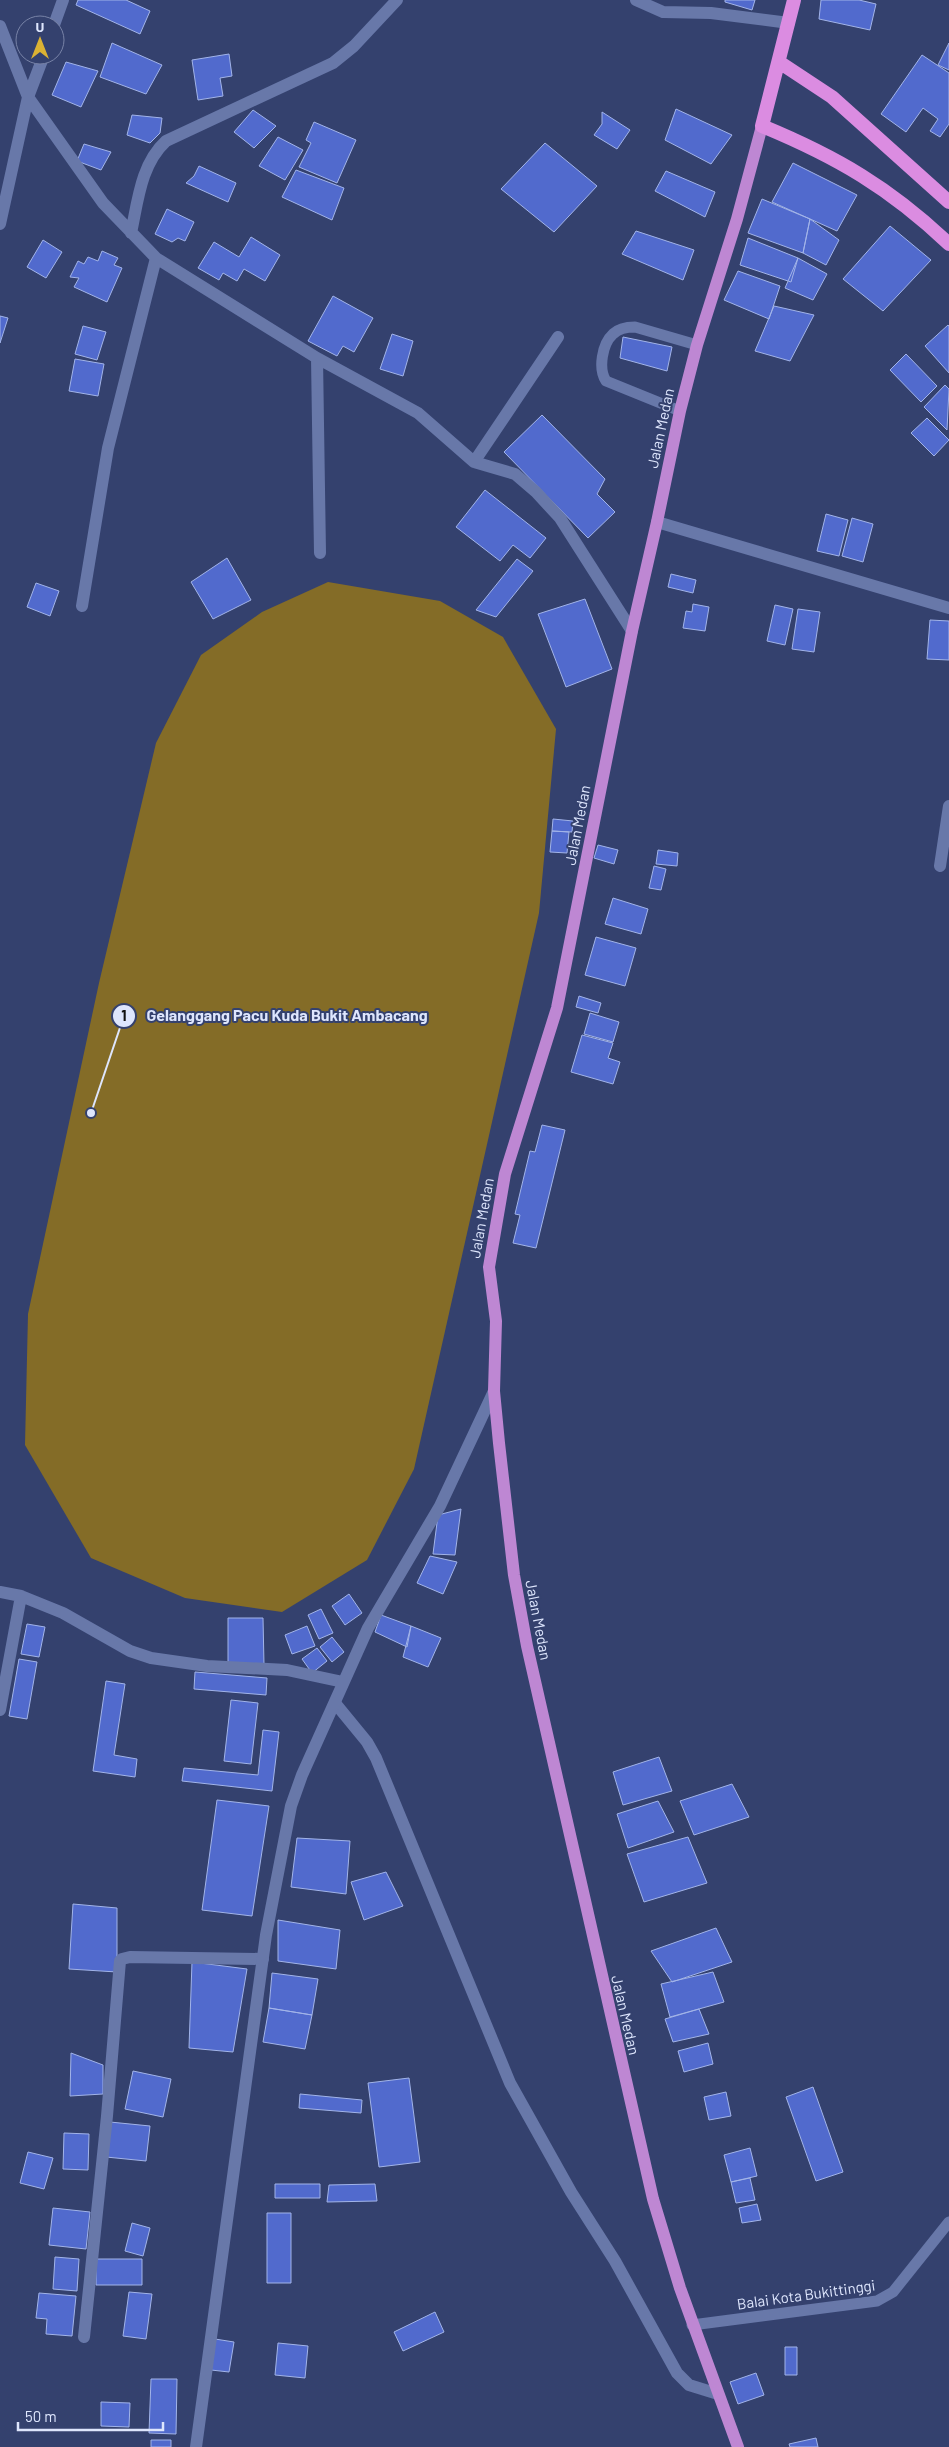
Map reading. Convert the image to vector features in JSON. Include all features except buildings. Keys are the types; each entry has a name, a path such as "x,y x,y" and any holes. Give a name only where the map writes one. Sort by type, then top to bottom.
{"highway":[{"name":"Jalan Medan","path":"762,126 794,0"},
{"path":"779,62 832,97 949,202"},
{"path":"762,126 796,140 878,185 909,207 949,244"}],"main road":[{"name":"Jalan Medan","path":"738,2447 692,2325 653,2199 526,1646 514,1575 494,1391 496,1321 488,1267 505,1174 557,1008 632,631 680,411 697,345 737,219 762,126"}],"street":[{"path":"58,15 63,0"},
{"path":"131,233 146,166 166,141 333,63 354,46 397,0"},
{"path":"636,0 663,12 711,14 789,23"},
{"path":"0,26 28,97 103,202 156,258 317,358 418,413 474,462 515,474 536,492 560,518 632,631"},
{"path":"0,224 28,97 40,65"},
{"path":"82,606 108,448 156,258"},
{"path":"474,462 558,337"},
{"path":"317,358 320,554"},
{"path":"657,522 949,608"},
{"path":"940,866 949,806"},
{"path":"196,2447 263,1960 291,1806 302,1775 343,1682 383,1602 440,1506 494,1391"},
{"path":"0,1592 21,1596 63,1613 130,1651 145,1657 207,1666 287,1670 343,1682"},
{"path":"0,1710 21,1596"},
{"path":"335,1703 367,1742 376,1758 494,2045 530,2121 571,2192 615,2262 677,2374 689,2385 718,2394"},
{"path":"84,2337 107,2116 120,1961 122,1958 130,1957 263,1960"}],"lane":[{"path":"680,411 606,381 601,373 601,360 611,335 625,327 635,327 697,345"},
{"name":"Balai Kota Bukittinggi","path":"692,2325 877,2301 893,2292 949,2222"}],"shaded area":[{"path":"328,582 440,601 503,637 556,729 539,913 414,1469 367,1560 282,1612 185,1598 91,1558 25,1445 28,1314 99,983 156,743 201,655 262,612"}],"place":[{"name":"Gelanggang Pacu Kuda Bukit Ambacang","path":"91,1113"}]}
